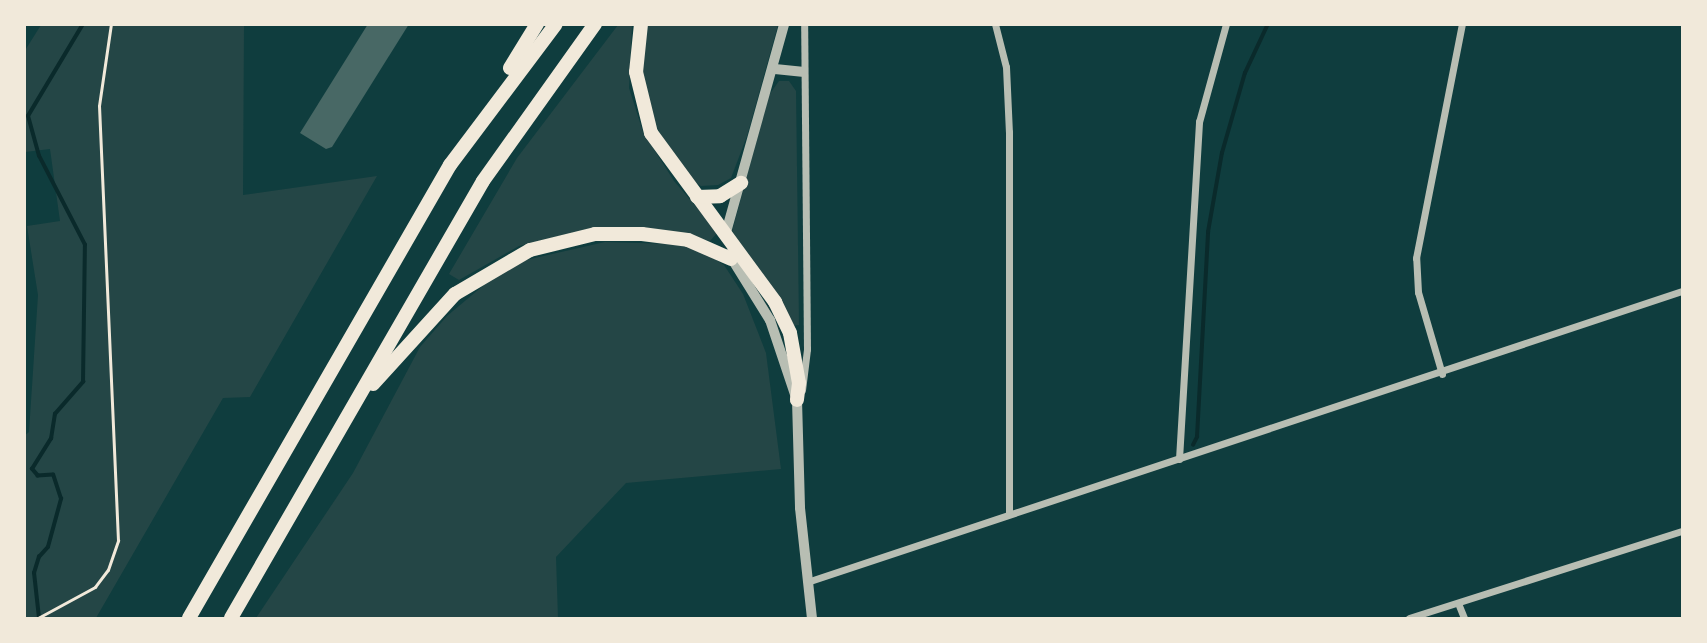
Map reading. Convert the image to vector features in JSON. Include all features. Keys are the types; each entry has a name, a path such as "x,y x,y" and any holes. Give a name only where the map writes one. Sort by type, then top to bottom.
{"highway":[{"path":"189,618 395,255 537,24"},
{"path":"481,118 556,24"},
{"path":"231,618 483,181 595,24"},
{"path":"641,24 636,72 643,110 660,149 726,230 784,318 795,357 796,400"},
{"path":"697,197 720,195 741,183"},
{"path":"354,407 455,294 530,250 595,234 642,234 700,244 731,259"}],"street":[{"path":"784,24 775,69 726,230 731,259 770,320 796,400 807,582 812,618"},
{"path":"796,400 807,383 804,24"},
{"path":"995,24 1006,67 1009,132 1009,514"},
{"path":"1179,460 1199,122 1226,24"},
{"path":"1442,374 1418,292 1416,258 1462,24"},
{"path":"775,69 803,72"},
{"path":"807,582 1442,374 1682,291"},
{"path":"1409,618 1682,530"},
{"path":"1458,603 1464,618"}],"path":[{"path":"38,618 82,596 108,570 118,541 99,106 111,24"}],"shaded area":[{"path":"41,25 244,25 243,195 377,176 250,397 223,398 96,618 25,618 24,436 29,432 38,295 27,226 60,221 50,149 25,152 24,52"},
{"path":"618,25 632,25 629,88 643,132 674,181 718,232 710,241 674,232 595,227 519,246 459,280 449,274 517,158"},
{"path":"646,25 778,25 747,136 731,178 718,185 701,186 690,179 660,134 647,103 641,64"},
{"path":"779,81 789,81 796,91 799,325 791,326 732,231 769,95"},
{"path":"605,242 672,244 701,250 724,265 743,294 766,353 781,469 626,483 556,557 558,618 256,618 353,473 420,347 447,316 484,285 526,260"}],"building":[{"path":"368,24 409,24 332,147 326,149 300,133"}],"waterway":[{"path":"39,618 34,573 39,557 48,547 61,499 53,475 38,476 32,469 51,439 55,414 83,382 85,245 39,156 28,116 83,24"},
{"path":"1193,445 1197,437 1208,232 1222,153 1245,73 1268,24"}]}
